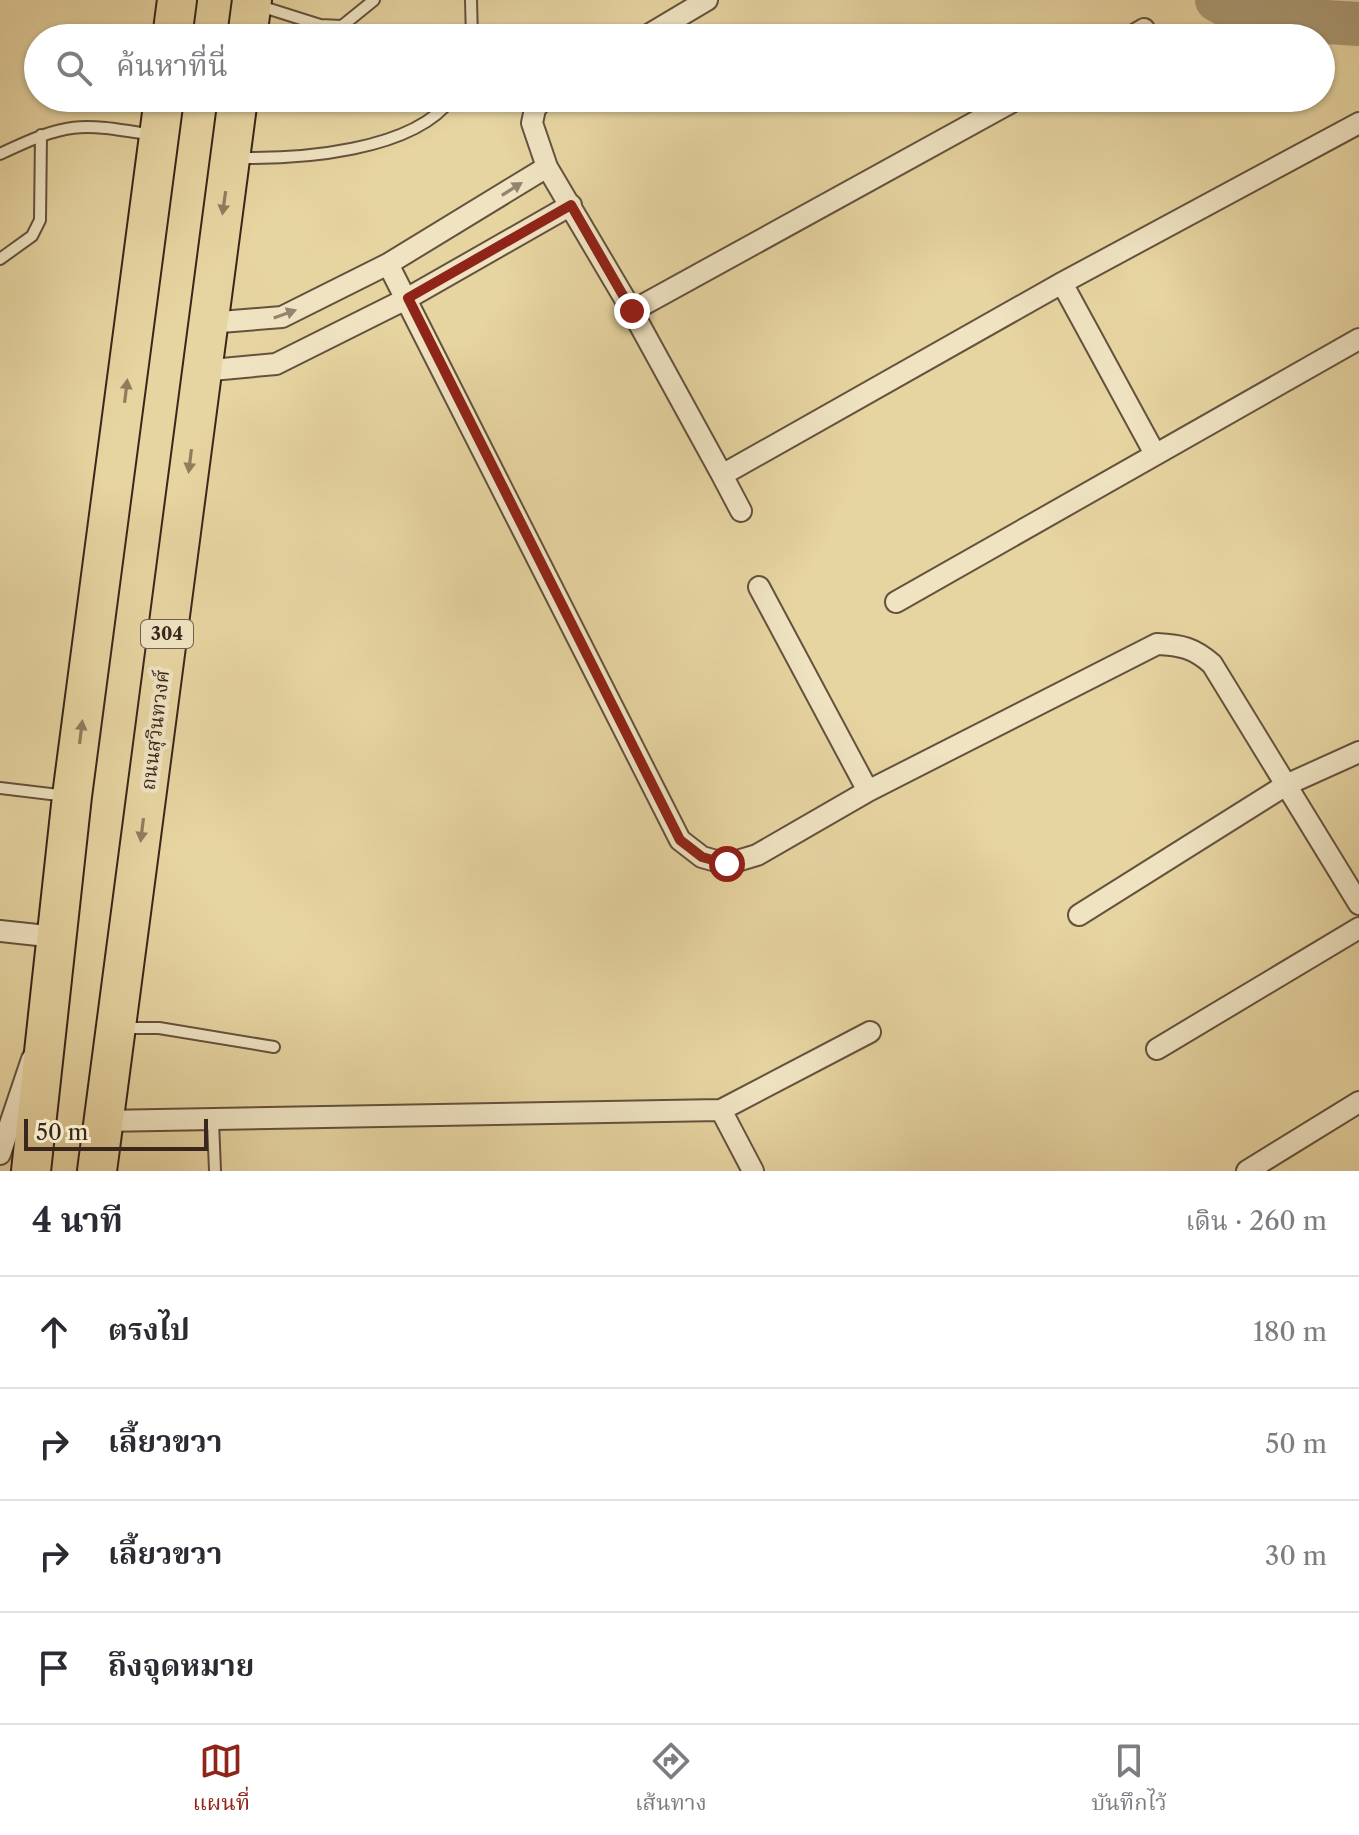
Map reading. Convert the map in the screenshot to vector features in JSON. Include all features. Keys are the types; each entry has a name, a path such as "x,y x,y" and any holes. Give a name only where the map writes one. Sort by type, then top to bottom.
{"highway":[{"path":"174,24 177,0"},
{"path":"31,1171 72,796 162,112"},
{"name":"ถนนสุวินทวงศ์","path":"97,1171 236,112"}],"street":[{"path":"667,24 707,0"},
{"path":"534,112 532,123 547,167 632,311 741,511"},
{"path":"632,311 994,112"},
{"path":"722,475 1062,283 1359,123"},
{"path":"208,323 282,317 388,264 547,167"},
{"path":"201,371 276,364 408,298 571,205"},
{"path":"388,264 408,298 680,840 702,857 727,864 757,855 868,791 1157,644 1181,645 1198,651 1212,664 1359,904"},
{"path":"1062,283 1155,454"},
{"path":"896,602 1359,339"},
{"path":"759,587 868,791"},
{"path":"1079,915 1286,785 1359,752"},
{"path":"1157,1049 1359,928"},
{"path":"0,931 56,937"},
{"path":"0,1154 9,1091 48,1017"},
{"path":"103,1121 721,1110 870,1032"},
{"path":"1247,1171 1359,1102"},
{"path":"721,1110 753,1171"}],"lane":[{"path":"344,24 374,0"},
{"path":"471,0 472,24"},
{"path":"250,14 314,24"},
{"path":"230,158 310,157 368,145 412,128 433,112"},
{"path":"0,154 41,135 86,124 159,136"},
{"path":"0,259 32,236 40,220 41,135"},
{"path":"0,788 72,796"},
{"path":"116,1027 159,1028 274,1047"},
{"path":"213,1121 215,1171"}],"waterway":[{"path":"1217,0 1248,17 1359,24"}],"route":[{"path":"632,311 571,205 408,298 680,840 702,857 727,864"}]}
